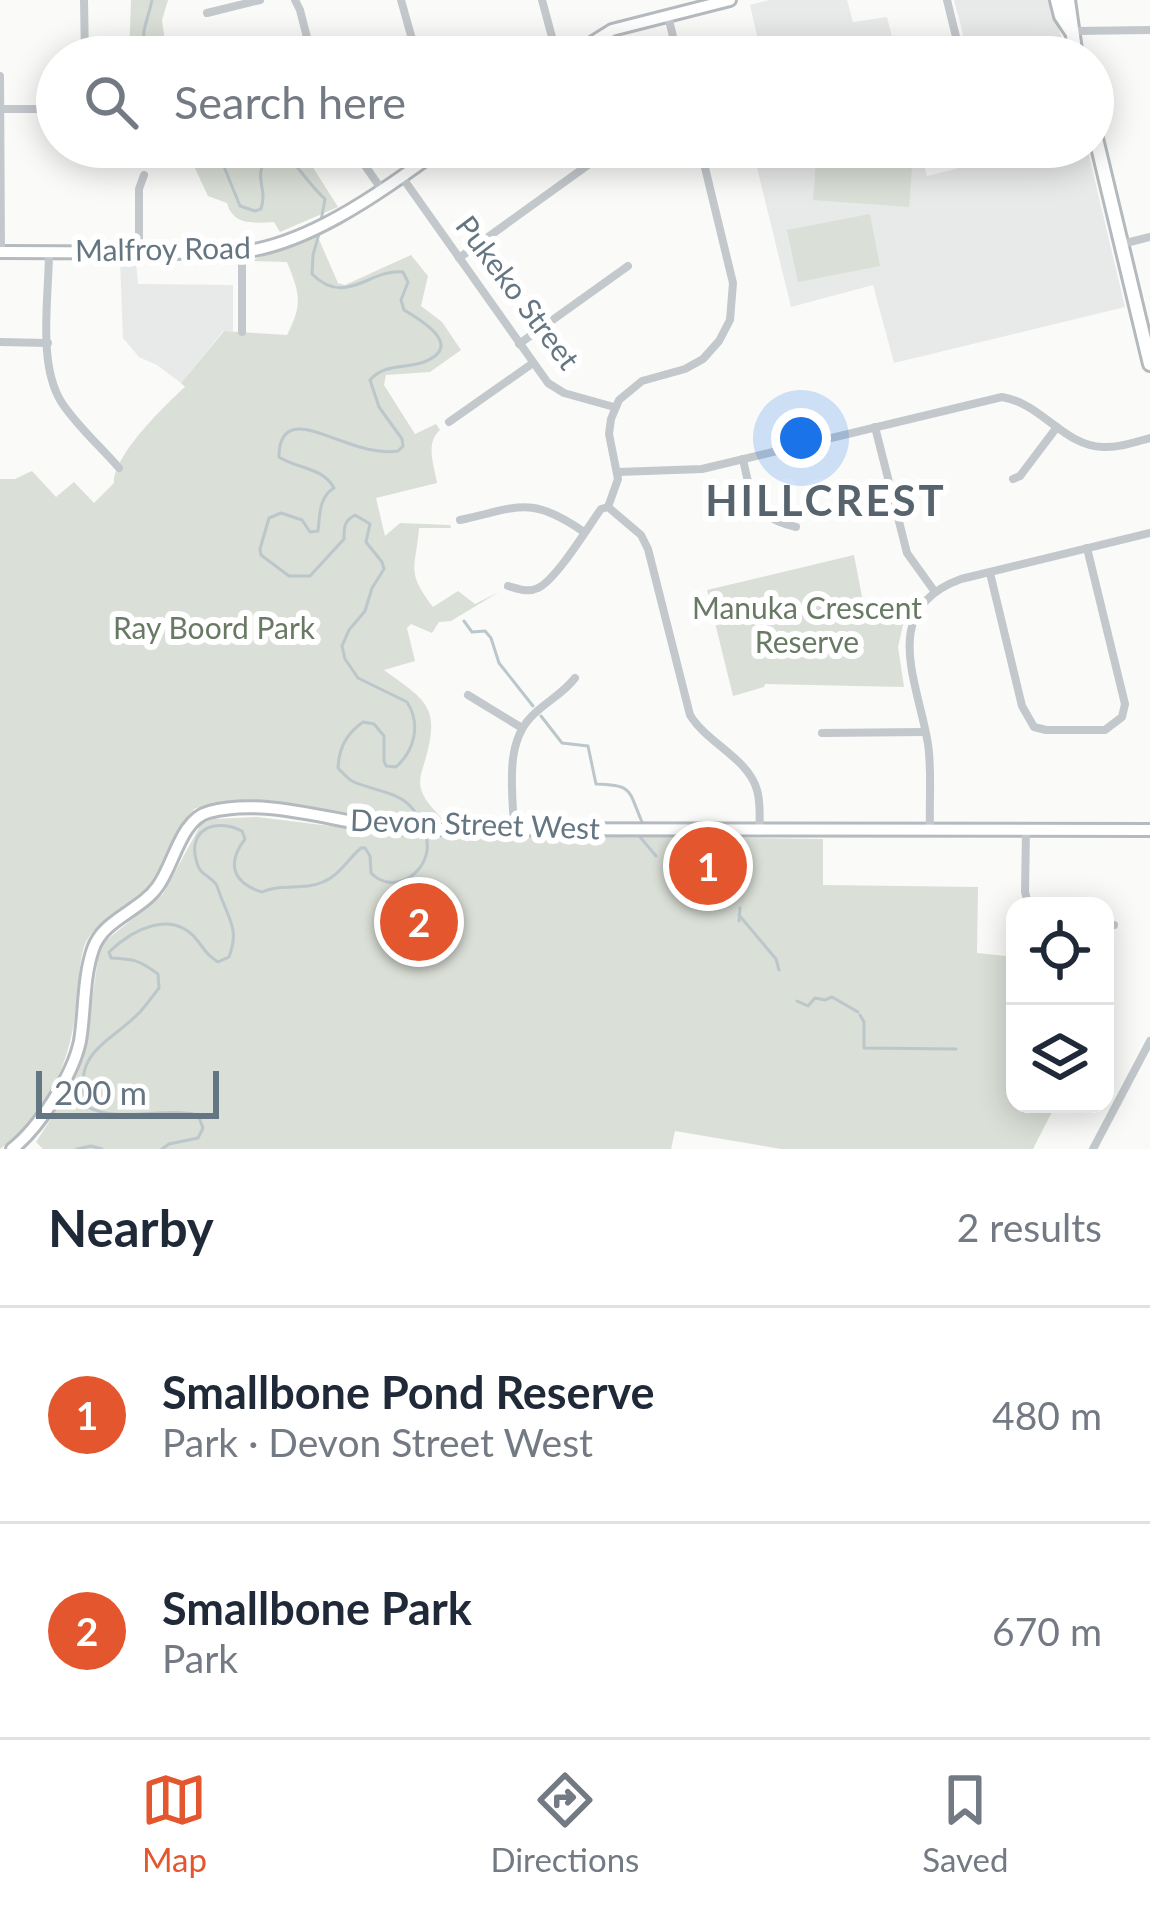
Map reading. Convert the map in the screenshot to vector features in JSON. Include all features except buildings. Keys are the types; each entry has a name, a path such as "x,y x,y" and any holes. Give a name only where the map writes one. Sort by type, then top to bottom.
{"highway":[{"path":"1057,0 1072,32"},
{"path":"1068,0 1073,36"},
{"path":"1103,168 1150,364"}],"main road":[{"path":"599,36 730,0"},
{"name":"Malfroy Road","path":"0,252 242,252 268,247 332,220 414,168"},
{"name":"Devon Street West","path":"12,1149 40,1120 76,1054 95,943 158,886 199,815 269,809 411,829 1150,830"}],"street":[{"path":"84,0 85,36"},
{"path":"207,13 260,0"},
{"path":"295,0 307,36"},
{"path":"401,0 411,36"},
{"path":"542,0 552,36"},
{"path":"947,0 956,36"},
{"path":"668,16 673,36"},
{"path":"1072,32 1150,30"},
{"path":"0,76 0,252"},
{"path":"1,109 36,109"},
{"path":"367,168 383,190"},
{"path":"459,258 585,168"},
{"path":"608,507 618,472 609,434 614,407 642,381 685,369 704,358 719,341 734,307 734,283 705,168"},
{"path":"139,252 139,189 144,175"},
{"name":"Pukeko Street","path":"402,177 555,388 614,407"},
{"path":"1122,244 1150,237"},
{"path":"49,252 51,376 63,405 119,468"},
{"path":"242,252 242,332"},
{"path":"519,344 628,266"},
{"path":"0,342 48,343"},
{"path":"449,422 533,363"},
{"path":"618,472 691,471 1002,397 1032,407 1082,442 1100,447 1150,438"},
{"path":"875,427 904,545 910,561 935,592"},
{"path":"1013,479 1057,427"},
{"path":"743,459 761,511 796,527"},
{"path":"460,520 515,507 538,507 584,532"},
{"path":"508,586 528,591 542,586 608,507"},
{"path":"608,507 645,541 691,715 752,779 759,798 760,831"},
{"path":"930,831 929,756 908,649 917,614 935,592 961,579 1150,533"},
{"path":"991,573 1028,721 1046,730 1106,730 1122,717 1125,704 1087,548"},
{"path":"514,830 514,747 536,712 575,678"},
{"path":"468,695 522,728"},
{"path":"822,733 925,732"},
{"path":"1026,831 1026,897"},
{"path":"1093,1149 1150,1041"}],"shaded area":[{"path":"769,0 847,0 853,22 887,17 892,36 757,36 750,5"},
{"path":"954,0 1052,0 1061,36 963,36"},
{"path":"757,168 925,168 927,176 959,168 1092,168 1125,307 894,363 873,285 791,307"},
{"path":"120,261 136,261 138,284 233,285 233,331 223,331 181,383 139,357 123,338"}],"green space":[{"path":"131,0 168,0 162,20 164,36 130,36"},
{"path":"195,168 313,168 338,207 280,232 274,222 239,219 227,203 208,196"},
{"path":"815,168 912,168 909,207 813,200"},
{"path":"870,214 880,266 798,282 787,230"},
{"name":"Ray Boord Park","path":"317,235 338,283 345,285 411,255 428,276 421,306 442,322 461,350 430,372 386,375 384,385 415,434 436,424 440,430 432,448 437,483 376,498 385,536 400,523 450,525 419,528 415,577 433,607 458,591 475,604 499,592 451,621 439,622 432,633 411,624 407,628 415,661 384,670 427,708 431,730 420,784 426,800 445,822 371,821 256,802 214,803 194,809 147,888 90,935 62,1068 31,1121 0,1149 0,479 15,479 32,471 56,497 74,482 94,503 114,483 130,446 185,387 181,383 224,331 287,335 298,299 287,262 250,261"},
{"name":"Manuka Crescent Reserve","path":"854,555 864,607 905,616 898,647 904,687 765,684 733,696 707,590"},
{"path":"257,817 396,834 823,839 823,885 978,887 977,953 1006,956 1006,1113 1051,1113 1033,1149 781,1149 675,1131 671,1149 43,1149 36,1142 84,1056 103,943 163,894 201,824"}],"waterway":[{"path":"144,36 152,0"},
{"path":"225,168 240,206 255,211 261,209 263,200 262,168"},
{"path":"298,168 325,199 321,221"},
{"path":"162,1149 198,1138 203,1128 198,1115 99,1112 88,1107 84,1074 95,1051 140,1012 159,988 158,974 131,960 111,958 109,952 141,930 164,924 187,931 218,962 229,957 233,929 216,884 198,867 199,835 222,825 242,831 245,839 234,864 236,872 244,883 262,892 323,882 361,848 370,856 371,873 396,882 412,876 427,851 424,828 406,802 352,781 338,768 344,742 363,722 374,724 384,736 386,766 396,767 403,760 414,736 407,702 358,678 342,646 384,569 366,542 370,524 355,515 349,520 344,539 310,576 289,576 261,555 269,518 281,513 302,520 310,532 318,531 323,501 334,488 317,472 279,457 285,435 309,430 368,449 398,451 402,439 379,407 370,380 388,369 424,362 441,349 436,334 404,310 401,300 408,282 403,272 347,287 324,284 312,274 320,230"},
{"path":"464,621 472,632 485,631 491,638 499,663 533,706"},
{"path":"541,716 562,743 588,746 596,784 628,791 642,822"},
{"path":"640,837 656,856"},
{"path":"740,896 741,884"},
{"path":"739,921 740,908"},
{"path":"739,915 776,959 779,970"},
{"path":"797,1001 808,1006 815,998 832,997 858,1012"},
{"path":"860,1015 864,1048 956,1049"},
{"path":"77,1149 102,1149"}],"place":[{"name":"Smallbone Pond Reserve","path":"708,866"},
{"name":"Smallbone Park","path":"419,922"}],"district":[{"name":"HILLCREST","path":"826,501"}]}
